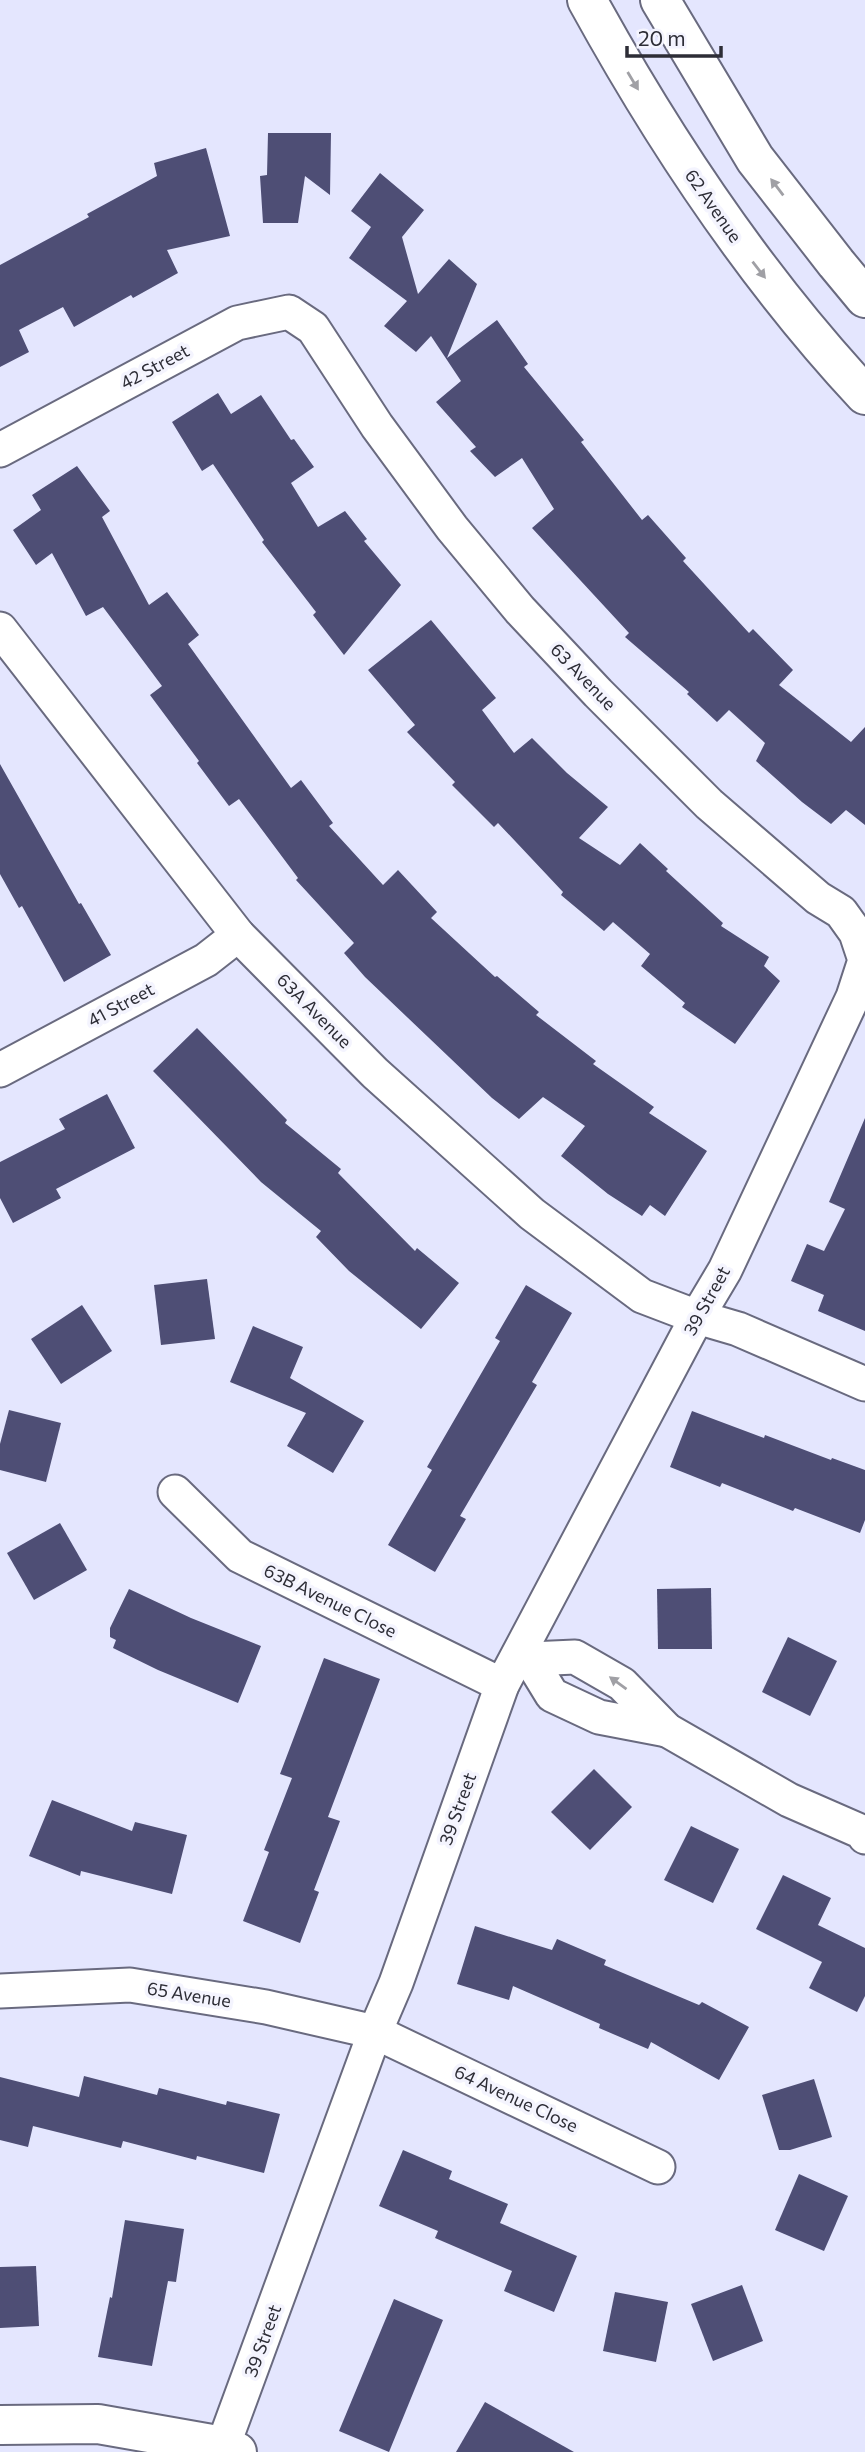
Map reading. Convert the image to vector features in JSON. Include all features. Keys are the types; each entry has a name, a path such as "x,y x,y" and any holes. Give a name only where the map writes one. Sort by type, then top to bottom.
{"main road":[{"name":"62 Avenue","path":"587,0 664,133 741,247 800,321 865,394"},
{"path":"660,0 755,159 865,298"},
{"name":"39 Street","path":"0,2425 98,2424 230,2449"}],"street":[{"name":"42 Street","path":"0,450 237,323 289,312 313,328"},
{"name":"63 Avenue","path":"313,328 377,426 453,528 520,610 709,804 818,898 841,912 856,933 865,960 853,997"},
{"name":"63A Avenue","path":"0,629 238,935 375,1073 532,1214 642,1296 738,1329 865,1384"},
{"name":"41 Street","path":"0,1070 206,960 238,935"},
{"name":"39 Street","path":"230,2449 375,2032 396,1983 502,1685 524,1656 697,1317 725,1270 853,997"},
{"name":"63B Avenue Close","path":"175,1492 240,1556 502,1685"},
{"path":"524,1656 552,1695 563,1701 599,1717 667,1730"},
{"path":"524,1656 575,1657 622,1684 667,1730 789,1800 864,1833"},
{"name":"65 Avenue","path":"0,1991 130,1985 266,2007 375,2032"},
{"name":"64 Avenue Close","path":"375,2032 658,2167"}],"building":[{"path":"268,133 331,133 330,195 305,176 298,223 263,223 260,176 267,175"},
{"path":"206,148 230,236 167,250 178,273 133,298 131,295 74,327 63,307 19,330 29,352 0,367 0,265 89,217 87,214 157,176 154,163"},
{"path":"380,173 424,210 402,237 418,294 449,259 477,284 447,358 497,320 528,364 524,367 584,440 581,442 642,520 648,515 686,558 683,561 749,633 753,629 793,670 779,685 851,742 865,727 865,825 846,810 831,824 802,802 756,761 765,743 729,710 717,722 687,694 689,692 625,637 629,633 532,528 554,509 522,458 495,477 470,451 476,447 436,402 461,381 431,336 416,352 384,326 407,301 349,258 371,227 351,211"},
{"path":"218,393 231,414 261,395 291,440 294,439 314,467 291,483 318,527 345,511 367,539 364,541 401,585 344,655 313,615 316,612 262,542 264,540 213,464 202,471 172,422"},
{"path":"77,466 110,511 102,517 149,605 167,592 199,635 188,644 291,788 301,780 333,823 329,826 383,885 398,870 437,912 431,918 495,977 539,1012 536,1015 596,1061 593,1064 654,1107 649,1113 707,1151 665,1216 650,1205 642,1216 608,1194 561,1156 585,1126 543,1097 519,1119 492,1098 365,977 344,953 354,943 296,880 298,878 239,799 229,806 197,763 199,761 150,695 162,686 103,607 86,616 52,553 36,565 13,530 41,510 32,495"},
{"path":"431,620 496,698 482,710 514,753 532,738 567,773 608,807 579,838 620,865 640,843 668,869 666,871 723,923 721,926 769,957 764,966 780,981 735,1044 682,1007 685,1003 641,966 650,954 613,922 604,931 561,895 563,892 498,823 494,827 452,785 455,782 407,732 415,725 368,670"},
{"path":"0,764 111,955 64,982 22,906 19,908 0,874"},
{"path":"197,1028 287,1120 285,1123 341,1169 338,1173 415,1251 417,1248 459,1283 421,1329 349,1271 316,1237 321,1231 261,1182 153,1071"},
{"path":"107,1094 135,1148 56,1189 61,1198 13,1223 0,1198 0,1162 65,1129 59,1119"},
{"path":"865,1118 865,1331 818,1311 824,1295 791,1281 807,1244 824,1251 845,1209 829,1202"},
{"path":"207,1279 215,1339 161,1345 154,1285"},
{"path":"526,1285 572,1313 532,1382 537,1385 460,1516 466,1519 435,1572 388,1545 432,1470 427,1467 500,1341 495,1338"},
{"path":"82,1305 112,1351 61,1384 31,1339"},
{"path":"253,1326 303,1347 290,1378 364,1421 333,1473 287,1446 306,1413 230,1382"},
{"path":"9,1410 61,1423 46,1482 0,1470 0,1444"},
{"path":"692,1411 764,1438 765,1435 865,1470 865,1520 860,1533 795,1508 793,1511 722,1483 720,1487 670,1467"},
{"path":"60,1523 87,1570 34,1600 7,1553"},
{"path":"711,1588 712,1649 658,1649 657,1589"},
{"path":"129,1589 261,1646 238,1703 113,1648 116,1640 110,1637 110,1628"},
{"path":"788,1637 837,1661 810,1716 762,1692"},
{"path":"324,1658 380,1679 328,1817 340,1821 314,1890 319,1892 300,1943 243,1921 269,1852 264,1850 292,1778 280,1774"},
{"path":"594,1769 632,1807 590,1850 551,1812"},
{"path":"52,1800 132,1831 135,1822 187,1835 172,1894 81,1871 80,1876 29,1856"},
{"path":"691,1826 739,1849 713,1903 664,1880"},
{"path":"783,1875 831,1898 818,1925 865,1948 865,1996 857,2012 809,1988 822,1962 756,1929"},
{"path":"475,1926 552,1950 557,1939 606,1960 604,1965 699,2005 702,2002 749,2027 719,2080 651,2042 648,2049 599,2028 600,2024 513,1986 509,2000 457,1984"},
{"path":"84,2076 157,2095 159,2088 226,2105 227,2101 280,2114 264,2173 197,2156 196,2160 123,2141 121,2148 33,2126 28,2147 0,2140 0,2077 79,2097"},
{"path":"814,2079 832,2137 790,2150 779,2150 762,2095"},
{"path":"403,2150 452,2171 449,2179 508,2204 500,2223 577,2256 554,2312 504,2291 512,2271 435,2238 438,2231 379,2206"},
{"path":"799,2174 848,2196 824,2251 775,2230"},
{"path":"125,2220 184,2229 176,2282 168,2281 152,2366 98,2357 110,2297 112,2298"},
{"path":"36,2266 39,2326 0,2328 0,2267"},
{"path":"742,2285 763,2341 713,2361 691,2304"},
{"path":"615,2292 668,2302 656,2362 603,2351"},
{"path":"394,2299 443,2320 389,2452 339,2431"},
{"path":"485,2402 574,2452 456,2452"}]}
